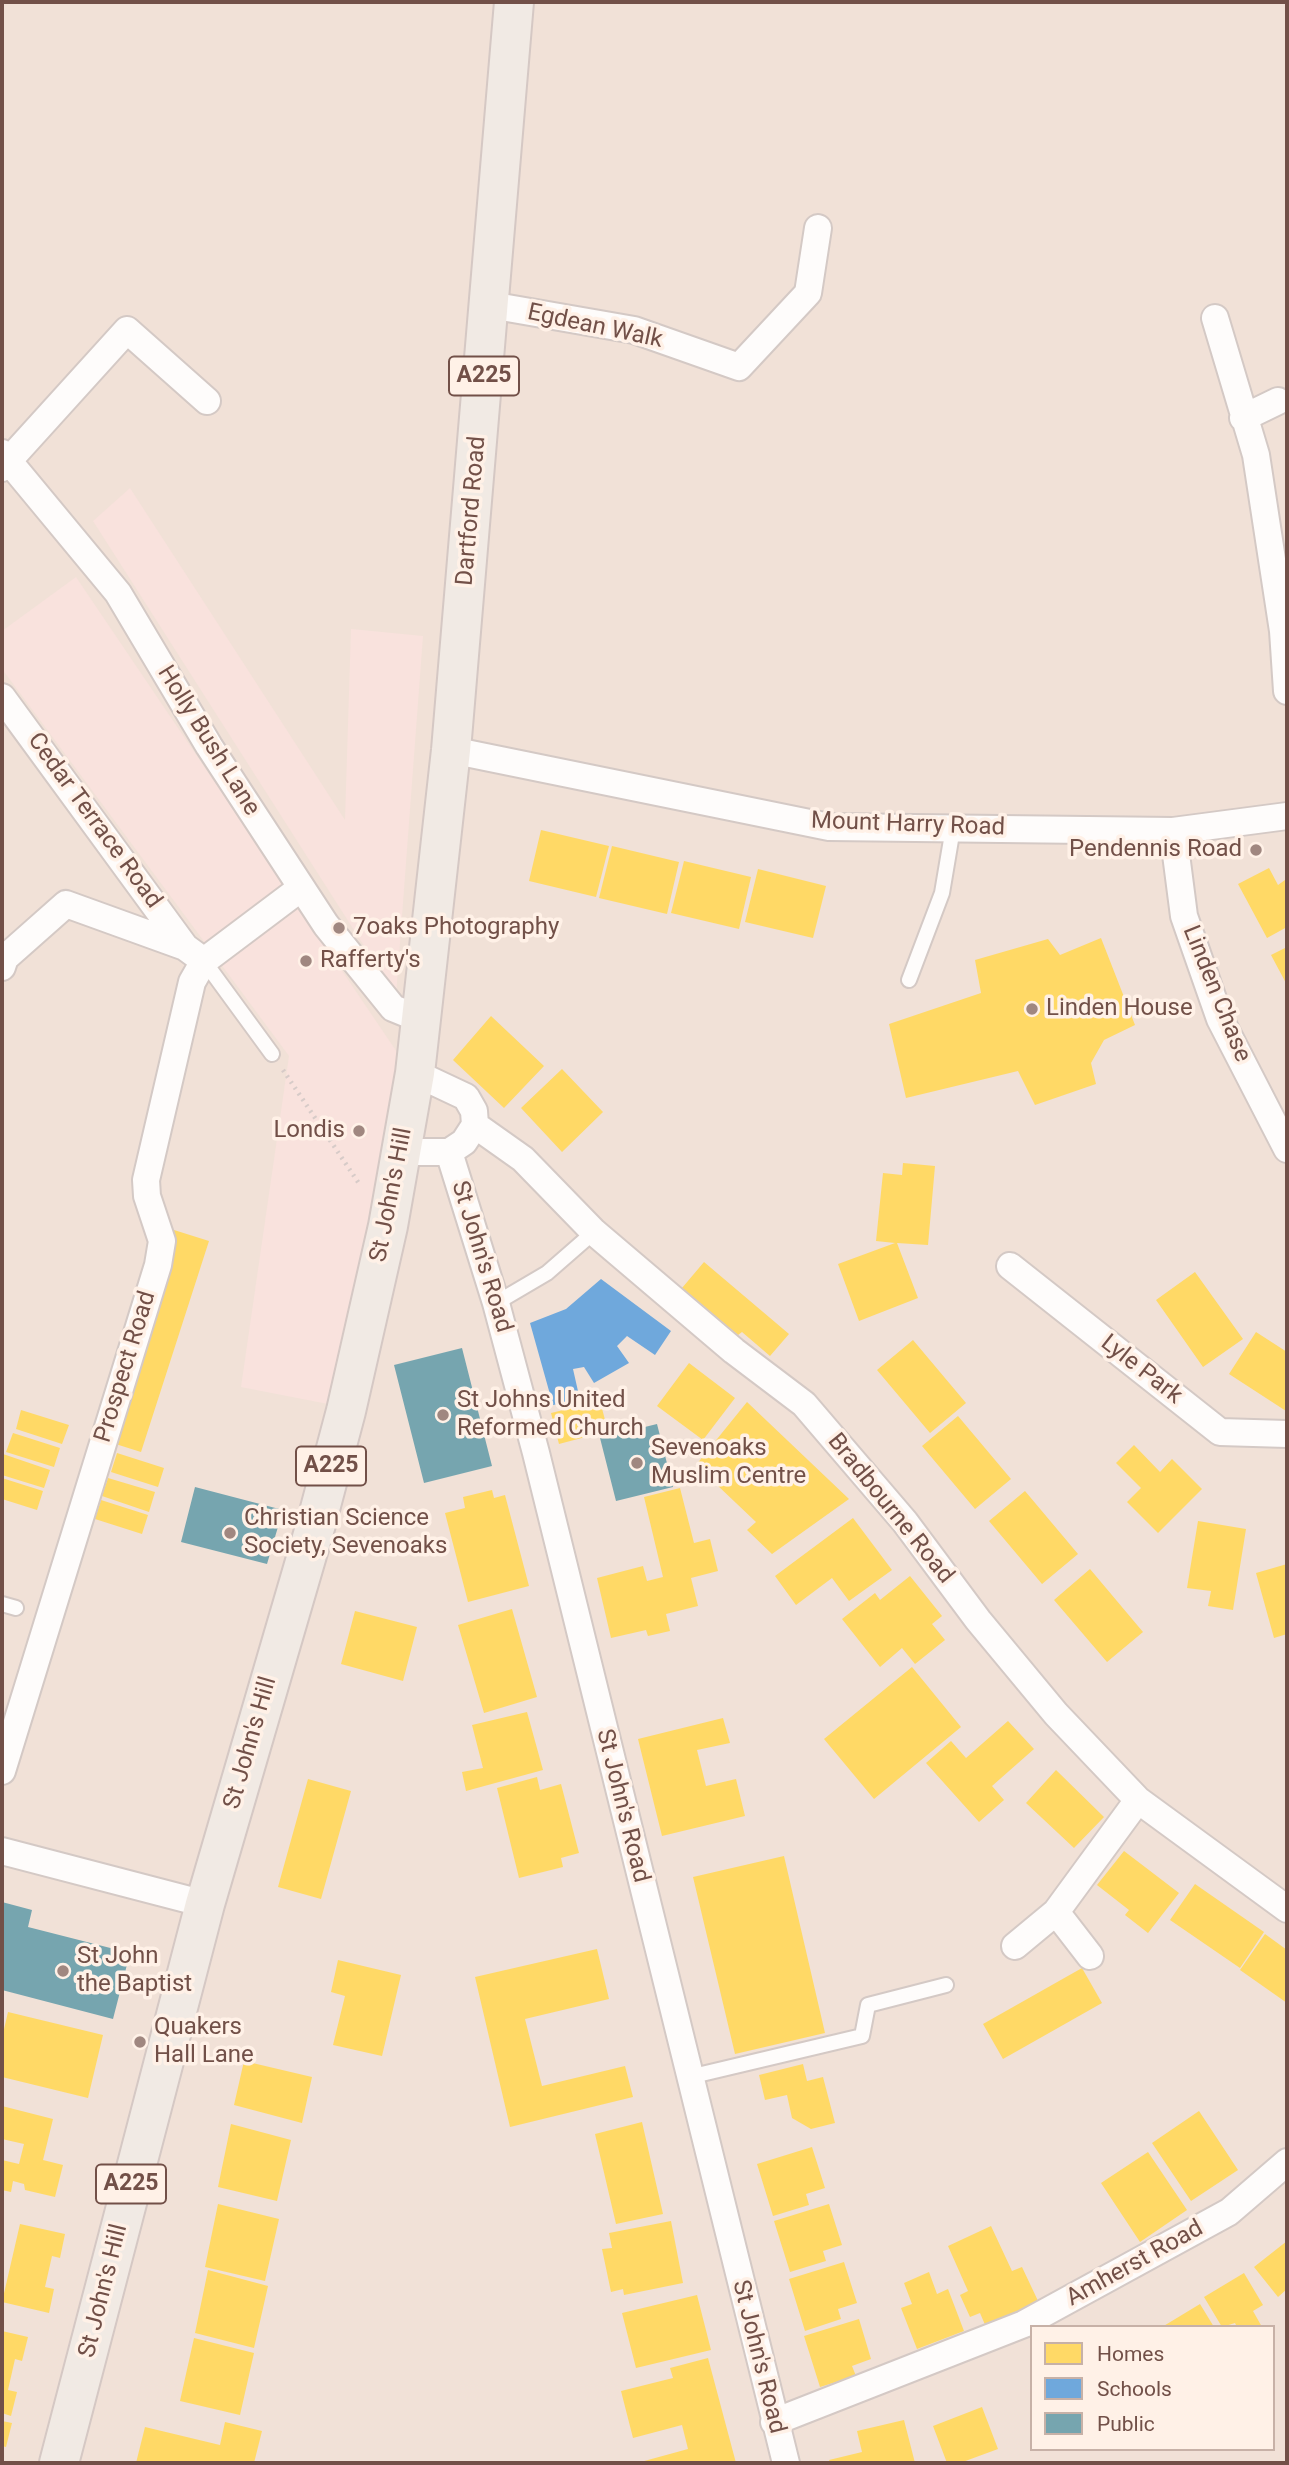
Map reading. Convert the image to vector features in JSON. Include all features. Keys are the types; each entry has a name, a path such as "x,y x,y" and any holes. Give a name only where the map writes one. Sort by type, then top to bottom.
{"main road":[{"name":"Dartford Road","path":"420,1019 451,750 514,2"},
{"name":"St John's Hill","path":"59,2463 205,1904 316,1524 346,1410 388,1226 415,1073 420,1019"}],"street":[{"name":"Egdean Walk","path":"490,305 634,330 739,367 808,293 818,228"},
{"path":"1215,318 1256,455 1283,631 1287,691"},
{"path":"4,461 127,330 207,401"},
{"path":"1243,418 1278,401"},
{"name":"Holly Bush Lane","path":"4,461 118,593 209,746 301,888 393,1008 420,1019"},
{"name":"Cedar Terrace Road","path":"2,697 194,954"},
{"name":"Mount Harry Road","path":"451,750 829,827 1173,831 1287,816"},
{"name":"Linden Chase","path":"1173,831 1184,916 1220,1019 1287,1149"},
{"path":"2,967 5,958 66,904 194,954 301,888"},
{"name":"Prospect Road","path":"2,1771 158,1265 162,1241 147,1196 146,1180 192,982 194,954"},
{"path":"399,1152 449,1152 464,1142 475,1125 474,1111 466,1097 415,1073"},
{"name":"Bradbourne Road","path":"475,1125 523,1159 594,1232 734,1351 804,1404 905,1522 978,1620 1055,1714 1138,1800 1287,1909"},
{"name":"St John's Road","path":"449,1152 496,1303 786,2463"},
{"name":"Lyle Park","path":"1010,1266 1220,1432 1287,1434"},
{"path":"1015,1946 1056,1912 1138,1800"},
{"path":"2,1851 205,1904"},
{"path":"1056,1912 1090,1956"},
{"name":"Amherst Road","path":"774,2422 1024,2324 1229,2212 1287,2162"}],"lane":[{"path":"909,980 942,892 953,828"},
{"path":"194,954 272,1054"},
{"path":"496,1303 547,1273 594,1232"},
{"path":"689,2077 862,2036 868,2005 946,1986"}],"path":[{"path":"272,1054 388,1226"}],"shaded area":[{"path":"2,2 1287,2 1287,2463 2,2463"},
{"path":"130,488 345,820 351,629 423,636 396,996 93,521"},
{"path":"76,577 403,1061 328,1404 241,1387 289,1056 2,669 2,631"}],"building: Homes":[{"path":"541,830 609,846 596,897 529,881"},
{"path":"612,846 679,862 667,914 599,898"},
{"path":"684,861 751,877 739,929 671,913"},
{"path":"1269,868 1278,885 1285,880 1287,884 1287,927 1267,938 1238,884"},
{"path":"758,869 826,886 813,938 745,922"},
{"name":"Linden House","path":"1101,938 1135,1025 1104,1040 1091,1063 1096,1084 1035,1105 1018,1071 906,1098 889,1024 981,993 975,960 1048,939 1060,955"},
{"path":"1287,947 1287,985 1271,955"},
{"path":"491,1016 544,1066 504,1108 453,1060"},
{"path":"562,1069 603,1112 562,1152 521,1108"},
{"path":"903,1163 935,1166 928,1245 897,1243 918,1298 859,1321 838,1264 895,1243 876,1241 883,1173 902,1175"},
{"path":"174,1230 209,1241 141,1452 106,1441"},
{"path":"704,1262 789,1334 770,1356 742,1332 738,1335 682,1288"},
{"path":"1195,1272 1243,1339 1203,1367 1156,1300"},
{"path":"1256,1332 1287,1352 1286,1411 1229,1374"},
{"path":"913,1340 966,1403 930,1433 877,1370"},
{"path":"689,1363 735,1398 703,1440 657,1406"},
{"path":"600,1401 608,1431 559,1444 551,1413"},
{"path":"747,1402 849,1499 772,1554 747,1530 756,1522 696,1465"},
{"path":"21,1410 69,1425 62,1444 16,1429"},
{"path":"958,1416 1011,1479 975,1509 922,1446"},
{"path":"13,1433 60,1448 54,1467 6,1452"},
{"path":"1134,1445 1160,1472 1172,1459 1202,1489 1158,1533 1127,1502 1141,1488 1116,1463"},
{"path":"117,1453 164,1468 158,1487 111,1472"},
{"path":"3,1454 50,1470 44,1488 2,1475"},
{"path":"2,1478 43,1491 37,1510 2,1499"},
{"path":"108,1478 155,1492 149,1512 102,1496"},
{"path":"680,1488 694,1543 710,1539 718,1571 691,1578 698,1606 666,1614 670,1631 648,1636 646,1630 611,1638 597,1578 643,1566 647,1581 663,1577 644,1497"},
{"path":"492,1490 494,1498 505,1495 529,1586 468,1602 445,1513 465,1508 463,1497"},
{"path":"1025,1491 1078,1554 1042,1584 989,1521"},
{"path":"101,1500 148,1515 142,1534 95,1519"},
{"path":"853,1518 892,1570 849,1601 832,1578 796,1605 775,1576"},
{"path":"1198,1521 1246,1529 1233,1610 1208,1606 1211,1591 1187,1588"},
{"path":"1287,1564 1287,1634 1274,1638 1256,1573"},
{"path":"1090,1569 1143,1632 1107,1662 1054,1600"},
{"path":"910,1576 942,1616 932,1624 945,1640 915,1664 902,1648 880,1667 842,1619 875,1593 880,1600"},
{"path":"512,1609 537,1697 484,1713 458,1625"},
{"path":"355,1611 417,1627 403,1681 341,1664"},
{"path":"912,1667 961,1727 874,1799 824,1739"},
{"path":"527,1712 543,1770 466,1791 462,1772 483,1768 472,1725"},
{"path":"723,1718 730,1743 697,1750 706,1786 736,1779 745,1816 662,1836 638,1739"},
{"path":"1008,1721 1034,1749 992,1786 1004,1800 979,1822 926,1763 951,1741 966,1758"},
{"path":"1056,1770 1104,1817 1074,1848 1026,1803"},
{"path":"537,1777 540,1790 561,1784 579,1853 561,1858 563,1867 519,1878 497,1788"},
{"path":"308,1779 351,1791 321,1899 278,1887"},
{"path":"1124,1851 1179,1893 1148,1933 1125,1915 1129,1910 1097,1885"},
{"path":"784,1856 825,2033 735,2054 693,1877"},
{"path":"1195,1884 1264,1932 1240,1968 1170,1920"},
{"path":"1265,1934 1287,1950 1287,2003 1240,1970"},
{"path":"597,1949 609,1999 525,2019 542,2086 625,2066 633,2097 510,2127 475,1977"},
{"path":"338,1960 401,1975 382,2056 333,2045 345,1996 331,1992"},
{"path":"1082,1968 1102,2003 1003,2059 983,2024"},
{"path":"8,2012 103,2035 88,2098 2,2077 2,2038"},
{"path":"244,2061 312,2077 302,2123 234,2105"},
{"path":"803,2064 807,2081 823,2077 835,2123 811,2129 792,2118 787,2095 765,2100 759,2075"},
{"path":"2,2106 53,2119 43,2160 63,2165 55,2197 25,2190 24,2184 13,2181 11,2192 2,2190 2,2160 19,2164 24,2144 2,2139"},
{"path":"1199,2111 1238,2170 1191,2201 1152,2143"},
{"path":"642,2122 663,2214 616,2224 595,2134"},
{"path":"231,2124 291,2140 277,2201 218,2187"},
{"path":"812,2147 825,2188 806,2194 809,2205 773,2216 757,2164"},
{"path":"1148,2152 1187,2210 1140,2242 1101,2183"},
{"path":"218,2204 279,2219 265,2281 205,2267"},
{"path":"829,2204 842,2245 823,2251 826,2261 790,2272 774,2221"},
{"path":"671,2221 683,2283 624,2295 623,2289 611,2292 602,2249 612,2248 609,2233"},
{"path":"20,2224 65,2234 60,2258 52,2256 45,2287 54,2289 49,2313 2,2302"},
{"path":"991,2226 1012,2271 1022,2267 1039,2303 986,2327 980,2313 970,2317 960,2295 968,2291 948,2246"},
{"path":"1287,2241 1287,2289 1278,2297 1254,2267"},
{"path":"844,2262 857,2303 838,2309 841,2319 805,2331 789,2279"},
{"path":"208,2270 268,2286 254,2348 195,2333"},
{"path":"929,2272 937,2294 948,2289 964,2331 917,2349 901,2308 912,2304 904,2283"},
{"path":"1244,2273 1263,2305 1253,2311 1261,2325 1221,2325 1204,2297"},
{"path":"697,2295 711,2350 636,2368 622,2313"},
{"path":"1200,2304 1213,2325 1165,2325"},
{"path":"859,2319 871,2359 852,2366 856,2376 820,2387 804,2336"},
{"path":"2,2331 28,2337 22,2361 15,2359 8,2390 17,2392 11,2416 2,2413"},
{"path":"194,2338 254,2353 240,2415 180,2401"},
{"path":"708,2358 736,2463 637,2463 688,2449 682,2425 633,2438 621,2391 673,2378 670,2368"},
{"path":"982,2407 998,2449 960,2463 947,2463 933,2426"},
{"path":"904,2420 915,2463 830,2463 829,2460 862,2452 857,2431"},
{"path":"2,2421 12,2423 6,2447 2,2446"},
{"path":"225,2422 262,2431 254,2463 136,2463 145,2427 220,2445"}],"building: Schools":[{"path":"601,1279 671,1331 655,1355 627,1336 617,1346 629,1363 594,1383 584,1367 573,1369 580,1400 553,1405 530,1323 566,1309"}],"building: Public":[{"name":"St Johns United Reformed Church","path":"462,1348 492,1466 424,1483 394,1365"},
{"name":"Sevenoaks Muslim Centre","path":"657,1424 673,1487 616,1501 600,1438"},
{"name":"Christian Science Society, Sevenoaks","path":"195,1487 283,1510 267,1564 181,1542"},
{"name":"St John the Baptist","path":"2,1902 32,1910 28,1927 130,1953 113,2019 2,1990"}],"place":[{"name":"Pendennis Road","path":"1256,850"},
{"name":"7oaks Photography","path":"339,928"},
{"name":"Rafferty's","path":"306,961"},
{"name":"Linden House","path":"1032,1009"},
{"name":"Londis","path":"359,1131"},
{"name":"St Johns United Reformed Church","path":"443,1415"},
{"name":"Sevenoaks Muslim Centre","path":"637,1463"},
{"name":"Christian Science Society, Sevenoaks","path":"230,1533"},
{"name":"St John the Baptist","path":"63,1971"},
{"name":"Quakers Hall Lane","path":"140,2042"}]}
